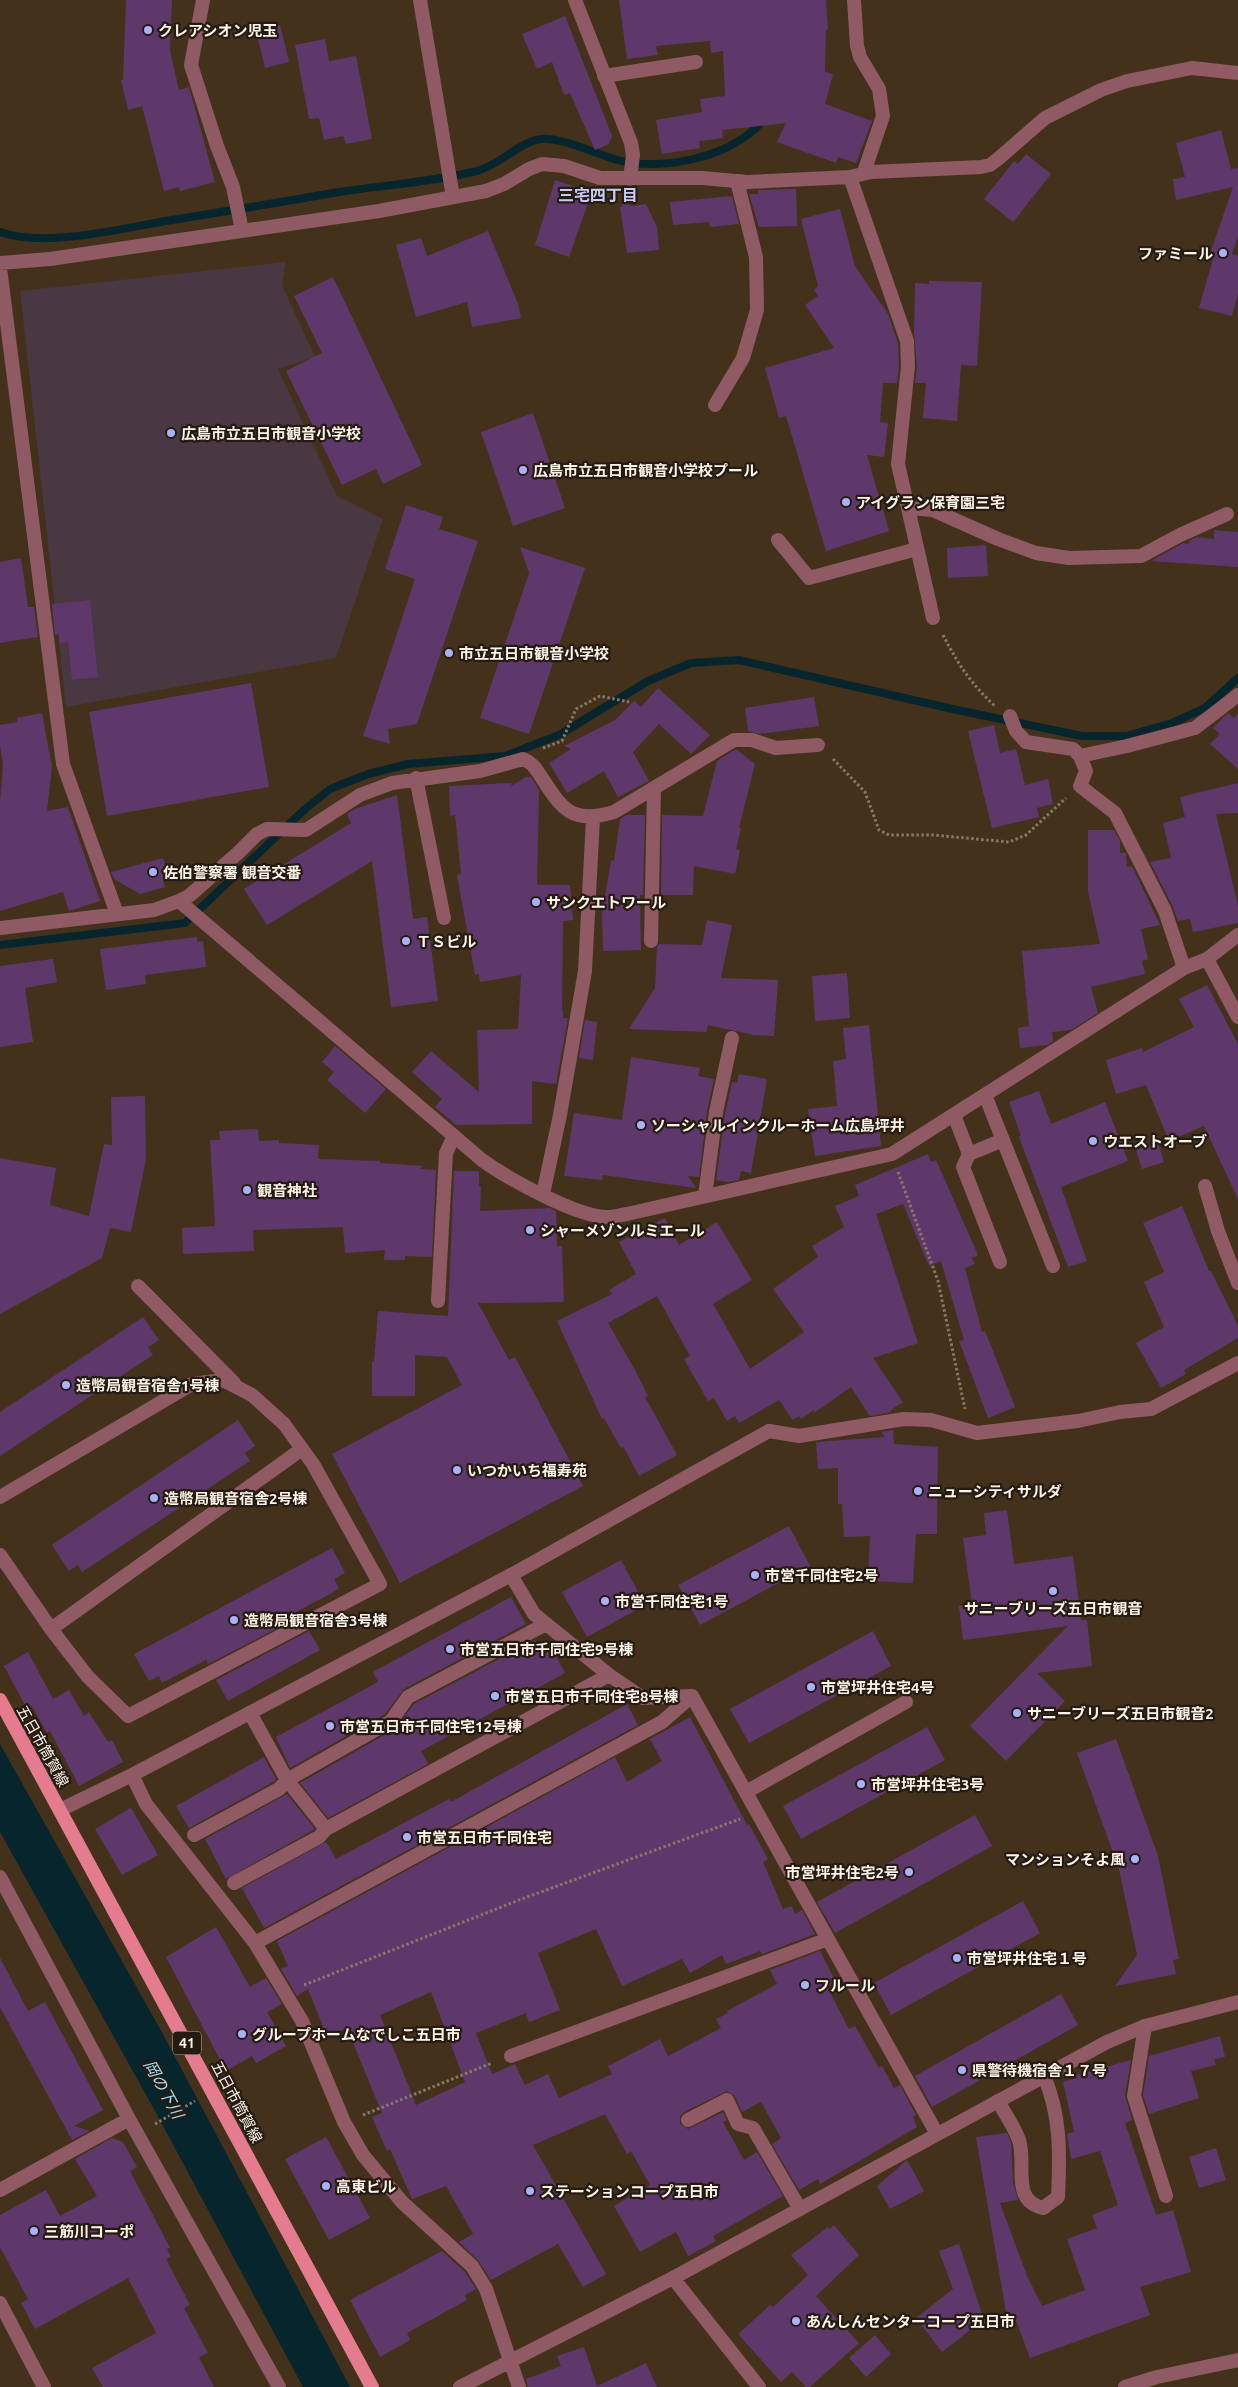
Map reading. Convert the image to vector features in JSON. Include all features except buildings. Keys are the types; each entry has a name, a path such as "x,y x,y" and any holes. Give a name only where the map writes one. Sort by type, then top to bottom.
{"main road":[{"name":"五日市筒賀線","path":"0,1700 372,2387"}],"street":[{"path":"203,0 191,65 217,146 236,196 241,226"},
{"path":"420,0 452,192"},
{"path":"575,0 630,143 633,155 631,175"},
{"path":"854,0 857,46 860,57 879,89 883,116 864,172"},
{"path":"604,76 696,62"},
{"path":"0,263 50,259 241,226 379,211 452,192 486,191 504,184 529,169 542,164 564,166 600,178 631,175 737,181 850,177 864,172 981,167 990,165 1045,118 1101,90 1127,81 1192,68 1238,73"},
{"path":"850,177 907,341 908,366 898,464 933,618"},
{"path":"715,406 743,358 757,310 756,256 737,181"},
{"path":"0,268 62,764 117,914"},
{"path":"908,508 933,510 998,539 1036,552 1069,558 1141,556 1180,535 1227,514"},
{"path":"778,540 809,578 916,549"},
{"path":"1080,756 1195,728 1238,695"},
{"path":"1010,716 1016,731 1026,742 1072,749 1080,756 1086,771 1080,786 1116,813 1165,911 1184,968"},
{"path":"0,928 154,910 183,904 195,890 238,853 256,834 267,829 297,830 309,828 360,795 392,783 416,778 480,771 523,759 531,762 555,798 571,813 592,818 614,812 734,740 752,740 776,748 818,745"},
{"path":"416,778 444,918"},
{"path":"650,941 654,789"},
{"path":"543,1194 560,1115 585,971 592,818"},
{"path":"183,904 482,1160 507,1178 582,1212 606,1217 892,1154 1184,968 1207,959 1238,936"},
{"path":"1207,959 1238,1017"},
{"path":"705,1196 716,1112 732,1038"},
{"path":"985,1095 1053,1266"},
{"path":"954,1115 969,1154"},
{"path":"438,1301 446,1153 454,1136"},
{"path":"1000,1262 963,1167 969,1154 1003,1140"},
{"path":"1205,1186 1218,1231 1238,1283"},
{"path":"138,1286 238,1388"},
{"path":"60,1810 132,1775 512,1575 768,1431 799,1436 904,1419 932,1420 977,1433 1151,1409 1238,1363"},
{"path":"0,1497 192,1384 223,1380 252,1395 284,1424 313,1464 380,1584 128,1716 88,1677 51,1629 0,1555"},
{"path":"51,1629 302,1449"},
{"path":"512,1575 534,1614 609,1675 643,1698 692,1696"},
{"path":"194,1835 279,1789 287,1780 391,1721 408,1697 546,1624"},
{"path":"234,1883 320,1837 326,1830 609,1675"},
{"path":"692,1696 937,2134"},
{"path":"255,1943 662,1722 692,1696"},
{"path":"746,1792 906,1702"},
{"path":"250,1713 287,1780 326,1830"},
{"path":"132,1775 151,1811 255,1943 302,2021 344,2122 363,2155 402,2202 472,2266 486,2289 519,2387"},
{"path":"0,1876 129,2119 279,2387"},
{"path":"512,2056 828,1939"},
{"path":"460,2387 673,2278 1107,2042 1145,2026 1238,2002"},
{"path":"1145,2026 1134,2096 1166,2196"},
{"path":"998,2101 1019,2141 1023,2191 1026,2200 1034,2206 1043,2208 1058,2196 1060,2149 1059,2127 1054,2104 1044,2076"},
{"path":"688,2120 727,2100 738,2124 753,2128 800,2209"},
{"path":"0,2190 129,2119"},
{"path":"673,2278 759,2387"},
{"path":"0,2303 44,2387"},
{"path":"1125,2387 1157,2377 1238,2360"}],"path":[{"path":"933,618 961,669 973,686 1000,712 1010,716"},
{"path":"565,736 576,709 600,696 629,702"},
{"path":"818,745 865,792 879,830 889,835 932,835 1009,842 1026,836 1080,786"},
{"path":"892,1154 938,1281 970,1431"},
{"path":"284,1994 519,1900 757,1813"},
{"path":"344,2122 512,2056"},
{"path":"153,2125 200,2099"}],"shaded area":[{"name":"広島市立五日市観音小学校","path":"286,262 282,285 315,357 278,369 337,496 383,519 336,658 66,707 20,291"}],"water":[{"name":"岡の下川","path":"0,1744 164,2036 350,2387 303,2387 155,2111 0,1832"}],"waterway":[{"path":"0,232 38,238 82,236 339,192 443,178 485,168 525,144 541,139 558,140 617,160 655,164 676,162 716,152 735,143 751,132 764,119"},
{"path":"0,945 185,923 304,810 330,789 368,774 408,764 505,756 559,735 648,681 691,663 739,660 957,710 1082,736 1126,736 1172,723 1205,708 1238,678"}],"place":[{"name":"クレアシオン児玉","path":"148,30"},
{"name":"ファミール","path":"1223,253"},
{"name":"広島市立五日市観音小学校","path":"171,433"},
{"name":"広島市立五日市観音小学校プール","path":"523,470"},
{"name":"アイグラン保育園三宅","path":"846,502"},
{"name":"市立五日市観音小学校","path":"449,653"},
{"name":"佐伯警察署 観音交番","path":"153,872"},
{"name":"サンクエトワール","path":"536,902"},
{"name":"ＴＳビル","path":"406,941"},
{"name":"ソーシャルインクルーホーム広島坪井","path":"641,1125"},
{"name":"ウエストオーブ","path":"1093,1141"},
{"name":"観音神社","path":"247,1190"},
{"name":"シャーメゾンルミエール","path":"530,1230"},
{"name":"造幣局観音宿舎1号棟","path":"66,1385"},
{"name":"いつかいち福寿苑","path":"457,1470"},
{"name":"ニューシティサルダ","path":"918,1491"},
{"name":"造幣局観音宿舎2号棟","path":"154,1498"},
{"name":"市営千同住宅2号","path":"755,1575"},
{"name":"サニーブリーズ五日市観音","path":"1053,1591"},
{"name":"市営千同住宅1号","path":"605,1601"},
{"name":"造幣局観音宿舎3号棟","path":"234,1620"},
{"name":"市営五日市千同住宅9号棟","path":"450,1649"},
{"name":"市営坪井住宅4号","path":"811,1687"},
{"name":"市営五日市千同住宅8号棟","path":"495,1696"},
{"name":"サニーブリーズ五日市観音2","path":"1017,1713"},
{"name":"市営五日市千同住宅12号棟","path":"330,1726"},
{"name":"市営坪井住宅3号","path":"861,1784"},
{"name":"市営五日市千同住宅","path":"407,1837"},
{"name":"マンションそよ風","path":"1135,1859"},
{"name":"市営坪井住宅2号","path":"909,1872"},
{"name":"市営坪井住宅１号","path":"957,1958"},
{"name":"フルール","path":"805,1985"},
{"name":"グループホームなでしこ五日市","path":"242,2034"},
{"name":"県警待機宿舎１７号","path":"962,2070"},
{"name":"高東ビル","path":"326,2186"},
{"name":"ステーションコープ五日市","path":"530,2191"},
{"name":"三筋川コーポ","path":"34,2231"},
{"name":"あんしんセンターコープ五日市","path":"796,2321"}],"district":[{"name":"三宅四丁目","path":"598,195"}]}
